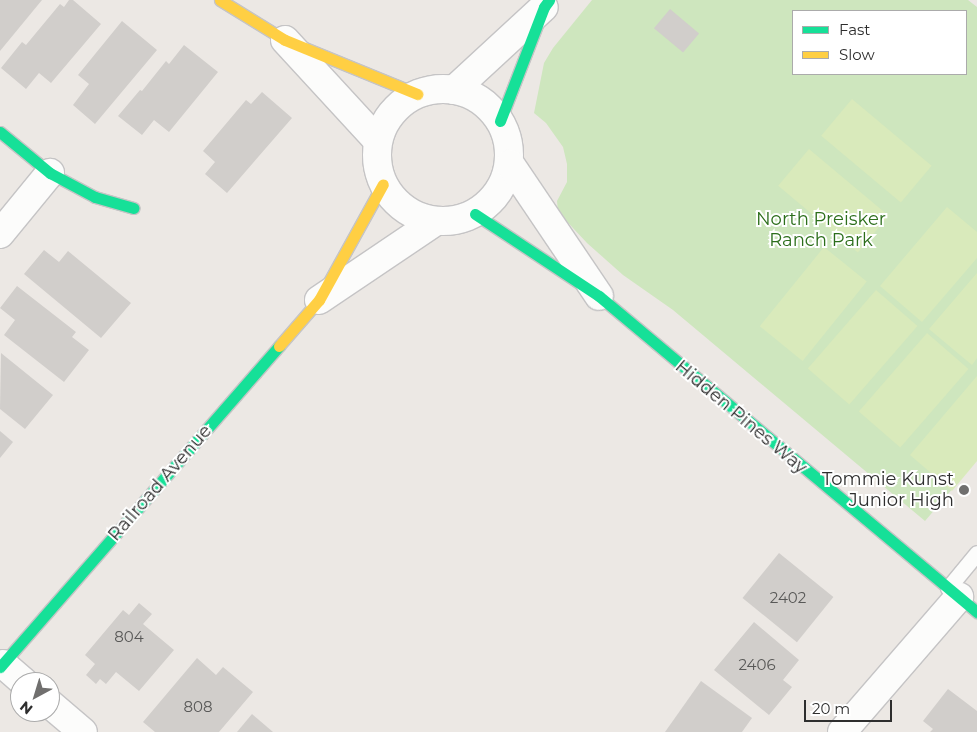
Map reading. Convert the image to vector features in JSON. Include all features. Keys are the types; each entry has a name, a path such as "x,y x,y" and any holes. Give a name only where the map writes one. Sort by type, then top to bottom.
{"street":[{"path":"220,0 285,40 417,94"},
{"path":"454,90 547,4"},
{"path":"500,121 547,4"},
{"path":"285,40 378,141"},
{"path":"435,89 454,90 472,96 488,106 500,121 508,141 510,164 504,184 492,201 475,214 456,221 436,221 415,215 409,211 397,202 383,184 377,156 378,141 386,122 399,105 417,94 435,89"},
{"path":"0,132 50,173 94,197 133,208"},
{"name":"Hidden Pines Way","path":"510,164 599,296"},
{"path":"0,234 50,173"},
{"name":"Railroad Avenue","path":"1,665 319,300 383,184"},
{"name":"Hidden Pines Way","path":"475,214 599,296 961,599"},
{"name":"Railroad Avenue","path":"319,300 436,221"},
{"path":"842,732 961,599"},
{"path":"60,712 83,732"}],"lane":[{"path":"961,599 977,553"}],"green space":[{"name":"North Preisker Ranch Park","path":"592,0 968,0 977,7 977,460 925,521 673,310 623,275 587,243 558,212 557,201 567,182 567,164 563,147 546,123 534,113 544,63 553,48"},
{"path":"852,99 932,166 901,203 821,136"},
{"path":"809,149 889,216 858,253 778,186"},
{"path":"947,207 977,232 977,258 922,322 880,286"},
{"path":"824,247 867,282 803,361 760,326"},
{"path":"977,273 977,358 972,365 929,329"},
{"path":"876,290 918,326 849,405 808,368"},
{"path":"927,333 969,369 900,448 859,411"},
{"path":"977,376 977,461 952,491 910,455"}],"building":[{"path":"0,0 42,0 0,51"},
{"path":"69,0 73,0 101,24 51,83 39,73 26,89 1,68 22,42 26,45 60,4 64,7"},
{"path":"670,9 699,33 683,53 654,28"},
{"path":"122,21 157,50 95,124 73,105 89,84 78,75"},
{"path":"184,45 218,72 169,132 154,120 142,135 118,116 140,90 142,91 166,61 169,64"},
{"path":"262,92 292,118 227,193 205,174 215,162 203,151 246,100 251,104"},
{"path":"44,250 59,262 68,251 131,303 101,338 24,274"},
{"path":"17,286 76,332 72,337 89,350 64,382 4,335 15,320 0,308"},
{"path":"1,353 53,395 25,429 0,409"},
{"path":"0,431 13,442 0,458"},
{"path":"779,553 833,597 797,642 742,598"},
{"path":"139,603 152,614 143,624 174,650 139,691 116,672 106,684 100,679 96,684 86,675 95,664 85,655 123,610 129,615"},
{"path":"754,622 799,660 783,680 792,687 769,715 714,670"},
{"path":"197,658 216,675 223,667 253,692 219,732 155,732 143,722"},
{"path":"701,681 752,718 742,732 665,732"},
{"path":"948,689 977,711 977,732 930,732 933,729 923,721"},
{"path":"252,714 273,732 237,732"}],"traffic: fast":[{"path":"500,121 544,7 549,0"},
{"path":"0,132 50,173 95,197 133,208"},
{"path":"475,214 599,296 977,612"},
{"path":"0,667 279,346"}],"traffic: slow":[{"path":"220,0 285,40 417,94"},
{"path":"279,346 319,300 383,184"}],"place":[{"name":"Tommie Kunst Junior High","path":"964,490"}]}
